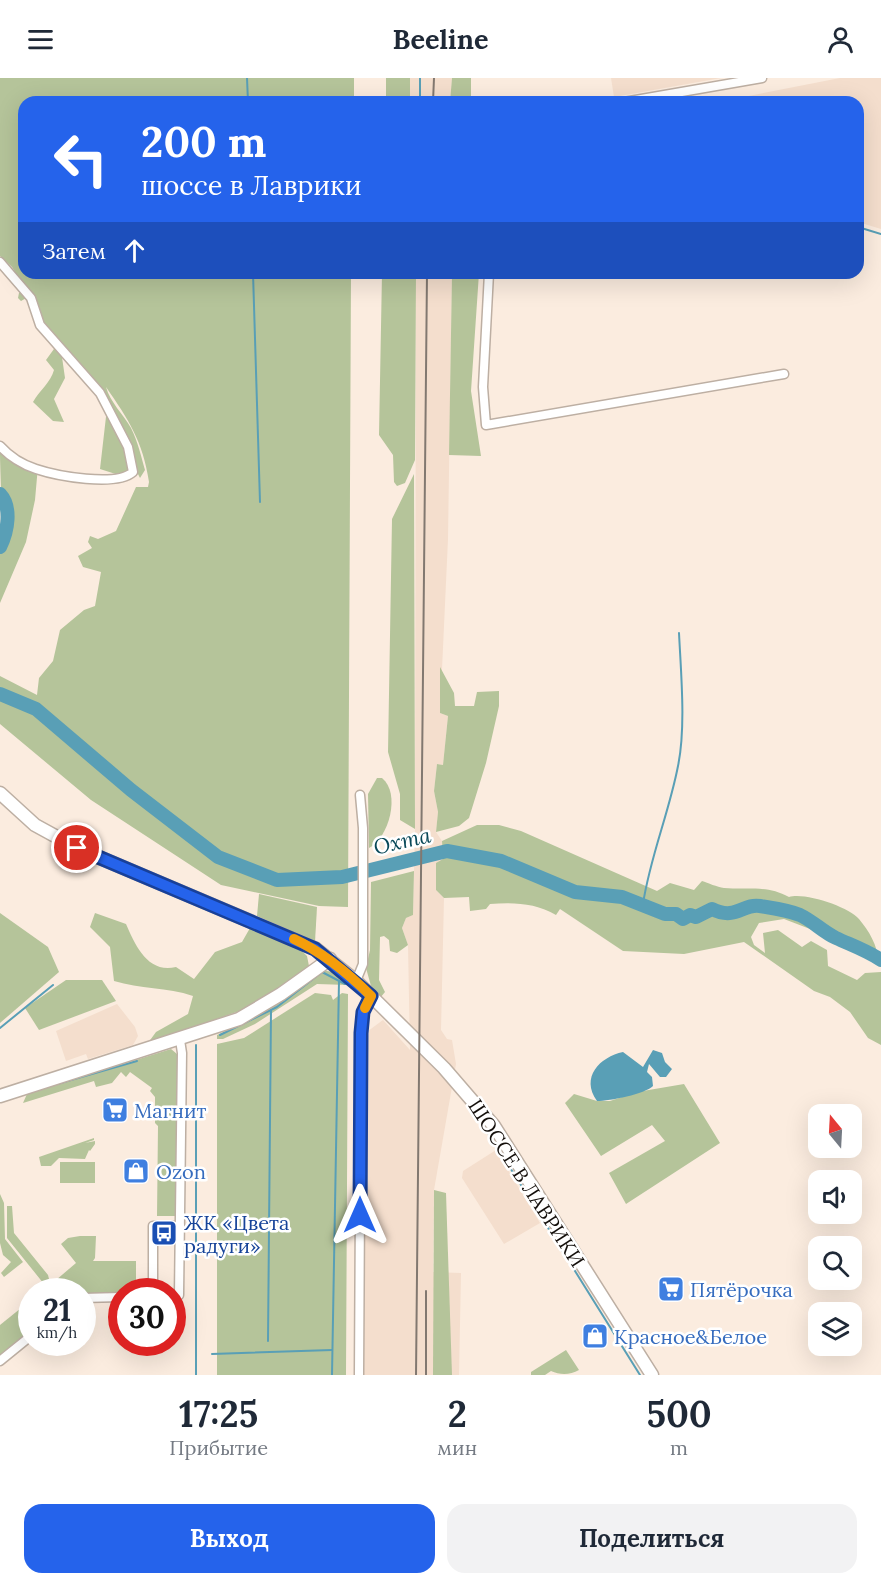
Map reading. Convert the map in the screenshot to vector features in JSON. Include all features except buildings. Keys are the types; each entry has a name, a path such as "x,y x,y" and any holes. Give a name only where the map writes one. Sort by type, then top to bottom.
{"street":[{"path":"658,96 762,78"},
{"path":"0,262 31,298 40,326 100,393 128,447 133,472 119,479 70,476 36,469 17,460 0,446"},
{"path":"489,279 483,387 486,425 784,374"},
{"name":"ШОССЕ В ЛАВРИКИ","path":"0,793 35,825 77,848 245,917 315,949 356,981 444,1068 494,1125 652,1375"},
{"path":"356,981 363,964 363,828 360,795"},
{"path":"0,1096 203,1033 253,1013 330,959"},
{"path":"358,1375 361,1033 363,1012 371,996"},
{"path":"177,1278 180,1226 182,1053 180,1040"},
{"path":"153,1278 153,1226 180,1226"},
{"path":"0,1360 18,1346"}],"shaded area":[{"path":"410,78 452,78 450,96 410,96"},
{"path":"611,78 721,78 620,96 614,96"},
{"path":"840,78 881,78 881,229 864,224 864,96 748,96"},
{"path":"416,279 452,279 448,539 440,713 448,716 443,765 437,764 434,791 438,812 436,832 442,841 443,860 436,890 444,898 441,1030 447,1039 452,1040 456,1064 434,1190 433,1272 461,1273 459,1375 362,1375 364,1034 383,1020 410,1050 408,945 402,928 406,918 413,915"},
{"path":"117,1004 135,1027 138,1036 133,1045 88,1059 86,1054 66,1061 56,1031"},
{"path":"496,1150 540,1223 504,1244 462,1178 463,1171"}],"green space":[{"path":"0,78 354,78 354,96 18,96 18,277 12,267 0,256"},
{"path":"386,78 410,78 410,96 386,96"},
{"path":"452,78 471,78 471,96 450,96"},
{"path":"19,279 351,279 348,907 319,906 221,885 91,800 0,724 0,676 37,695 39,678 53,661 60,630 84,610 95,606 101,572 83,567 78,556 92,548 88,542 90,536 98,539 116,531 136,487 148,487 149,482 139,442 121,410 106,387 131,428 145,470 140,478 133,464 125,477 100,469 107,408 65,351 62,357 65,378 54,399 64,422 53,421 33,402 54,370 46,360 59,342 38,318 30,296 21,301 18,298 19,293 26,290"},
{"path":"382,279 416,279 415,460 405,483 397,486 394,482 393,455 379,435"},
{"path":"452,279 479,279 471,391 481,456 449,455"},
{"path":"0,453 38,466 35,500 26,542 0,603 2,520"},
{"path":"414,474 415,829 400,820 400,794 388,752 392,519"},
{"path":"440,667 454,693 455,706 474,706 477,692 499,691 499,706 486,763 469,818 459,826 436,832 438,812 434,791 437,764 443,765 448,716 440,713"},
{"path":"377,778 382,778 388,785 392,804 382,835 369,848 368,794"},
{"path":"477,825 499,825 521,831 657,891 670,883 694,890 702,881 724,888 765,889 789,897 816,899 854,914 875,944 878,961 873,961 810,929 784,919 759,923 751,937 754,945 765,953 763,933 778,930 802,947 811,941 827,950 828,966 857,980 865,973 881,972 881,1045 868,1038 850,1012 830,997 814,991 744,942 684,954 623,951 560,909 556,915 524,904 507,903 490,904 486,909 470,911 469,897 444,898 436,890 436,863 443,859 442,841"},
{"path":"414,871 413,915 406,918 402,928 408,945 397,953 390,951 389,940 384,936 380,937 379,980 385,992 380,998 371,986 366,968 370,950 371,882"},
{"path":"259,894 317,907 315,942 257,916"},
{"path":"0,913 48,947 59,972 0,1023"},
{"path":"95,913 126,924 138,949 150,962 166,968 176,967 194,979 215,952 242,942 250,928 301,950 307,956 309,966 251,1007 148,1043 156,1032 188,1014 193,996 114,981 110,947 90,927"},
{"path":"321,970 339,973 347,978 348,985 317,984 255,1024 223,1039 217,1039 217,1035 253,1018"},
{"path":"66,980 102,980 116,1001 39,1030 25,1008"},
{"path":"315,993 331,995 333,1000 342,993 348,994 346,1375 217,1375 217,1044 244,1038"},
{"path":"171,1049 177,1054 178,1216 157,1216 158,1126 155,1123 155,1097 150,1091 152,1088 130,1072 126,1077 121,1072 112,1083 96,1087 94,1081 23,1103 27,1094"},
{"path":"684,1084 720,1143 626,1204 609,1173 665,1141 652,1125 601,1156 565,1103 574,1094 597,1101 610,1101 637,1092"},
{"path":"94,1138 85,1143 95,1141 85,1159 59,1158 51,1166 41,1166 39,1157"},
{"path":"60,1162 95,1162 95,1183 60,1183"},
{"path":"434,1190 446,1193 452,1375 433,1375"},
{"path":"0,1194 4,1203 5,1239 23,1262 4,1277 1,1273 11,1262 3,1255 0,1243"},
{"path":"7,1206 12,1206 14,1233 49,1278 39,1278 7,1238"},
{"path":"96,1236 93,1261 136,1261 136,1278 108,1278 108,1293 96,1293 96,1278 58,1278 76,1263 61,1244 68,1238"},
{"path":"18,1310 18,1341 0,1356 0,1325"},
{"path":"566,1350 579,1370 569,1374 551,1371 545,1375 531,1375 531,1372"}],"water":[{"path":"653,1050 662,1053 665,1062 672,1069 666,1077 660,1077 649,1064 647,1072 652,1077 653,1086 649,1089 610,1100 597,1101 591,1084 595,1069 600,1063 623,1052 643,1067"}],"waterway":[{"path":"247,78 248,96"},
{"path":"420,78 420,96"},
{"path":"864,229 881,234"},
{"path":"253,279 260,502"},
{"name":"Охта","path":"0,494 4,499 8,519 0,547"},
{"path":"643,904 680,751 682,700 679,633"},
{"name":"Охта","path":"0,694 36,709 131,790 218,857 277,880 342,877 447,851 501,861 575,892 622,897 665,914 676,914 683,919 690,915 696,917 712,909 727,913 754,906 785,910 800,915 831,936 881,960"},
{"path":"220,1035 277,1007 322,972 345,984"},
{"path":"332,1375 339,981"},
{"path":"0,1028 53,985"},
{"path":"268,1341 271,1010"},
{"path":"196,1045 196,1375"},
{"path":"57,1084 137,1061"},
{"path":"478,1117 538,1212"},
{"path":"543,1220 555,1239"},
{"path":"560,1247 640,1375"},
{"path":"212,1354 332,1350"}],"railway":[{"path":"433,96 434,78"},
{"path":"416,1375 427,279"},
{"path":"426,1291 426,1375"}],"slow traffic":[{"path":"294,939 330,959 356,981 371,996 365,1008"}],"place":[{"name":"Магнит","path":"115,1110"},
{"name":"Ozon","path":"136,1171"},
{"name":"ЖК «Цвета радуги»","path":"164,1233"},
{"name":"Пятёрочка","path":"671,1289"},
{"name":"Красное&Белое","path":"595,1336"}],"route":[{"path":"77,848 245,917 315,949 330,959 371,996 363,1012 361,1033 360,1215"}]}
